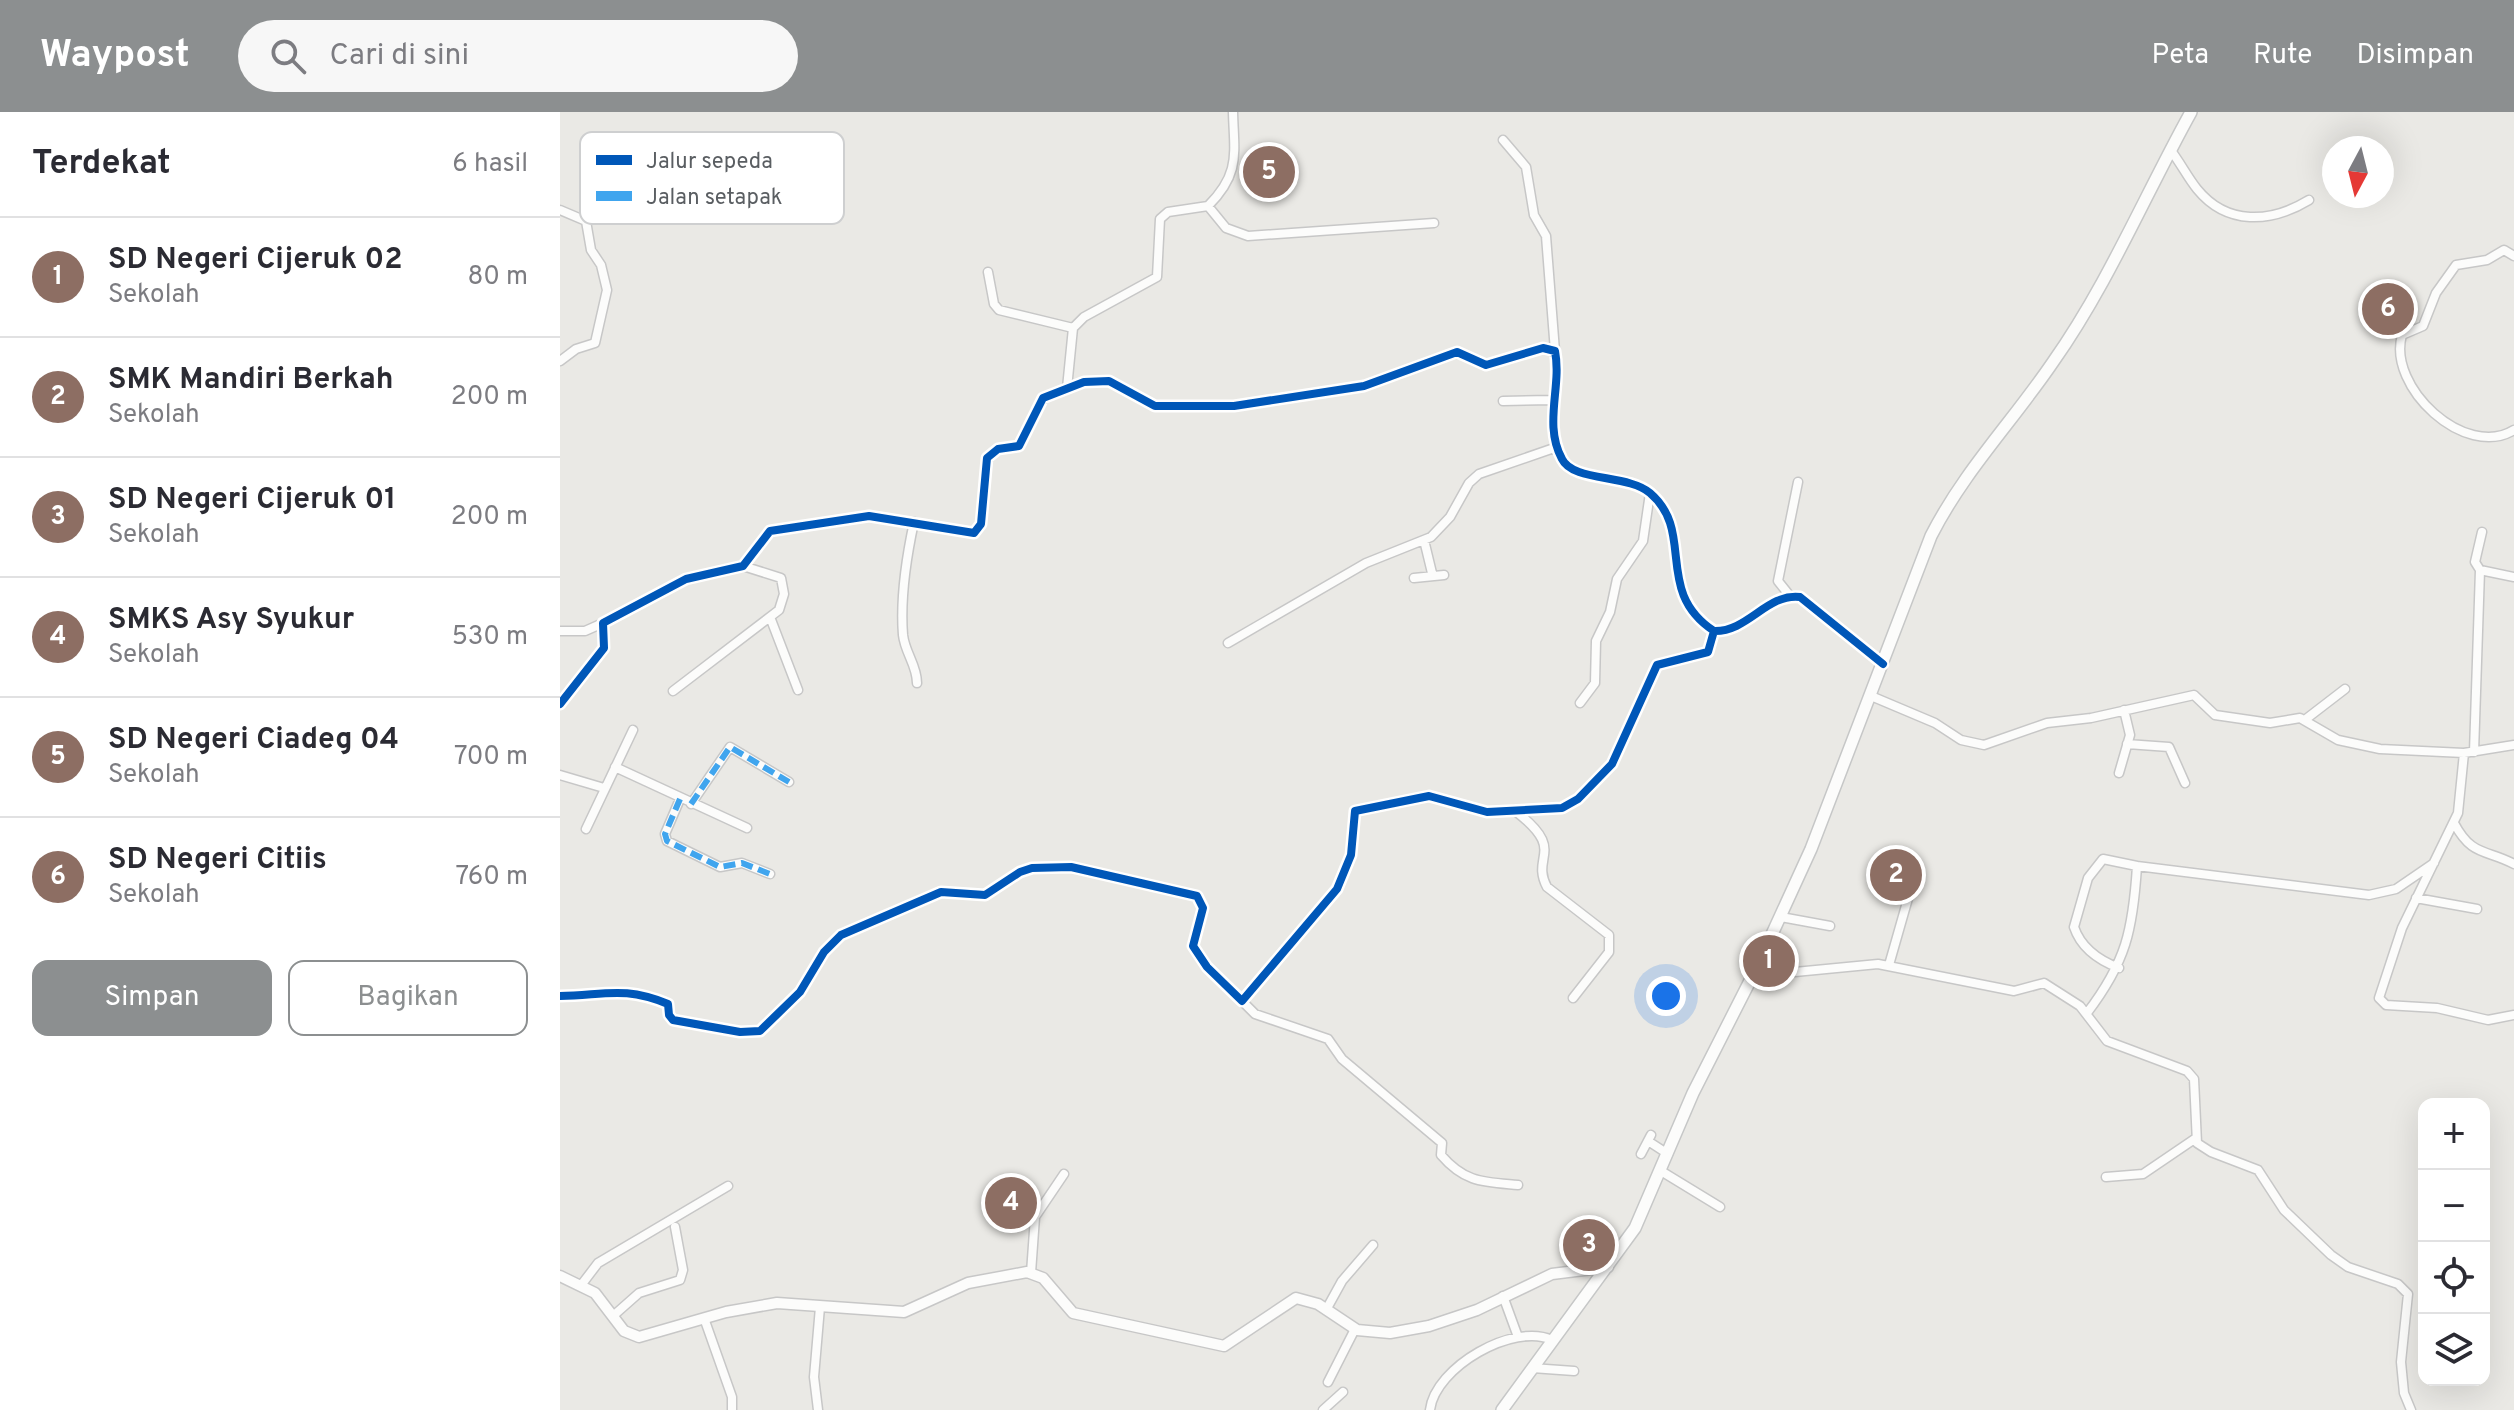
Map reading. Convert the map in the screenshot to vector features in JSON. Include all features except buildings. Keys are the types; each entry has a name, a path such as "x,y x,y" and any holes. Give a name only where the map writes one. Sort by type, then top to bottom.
{"main road":[{"path":"1502,1410 1635,1228 1693,1093 1781,917 1863,717 1919,565 1952,495 2054,362 2098,291 2191,112"}],"street":[{"path":"1067,388 1073,328 1084,317 1157,277 1160,219 1168,212 1208,206 1222,190 1236,161 1233,112"},
{"path":"1503,140 1526,167 1534,215 1546,236 1557,373 1552,400 1557,447 1567,468 1624,481 1650,493 1675,535 1676,574 1684,596 1700,621 1714,631 1739,626 1790,596"},
{"path":"2172,152 2195,187 2228,213 2270,217 2309,200"},
{"path":"1208,206 1226,228 1248,236 1434,223"},
{"path":"560,210 580,218"},
{"path":"560,361 576,349 595,343 607,290 601,265 591,250 587,224"},
{"path":"2514,256 2504,250 2487,260 2456,265 2436,293 2423,326 2402,335 2399,365 2411,388 2456,430 2494,440 2514,430"},
{"path":"988,272 994,304 999,310 1073,328"},
{"path":"743,566 770,531 853,516 914,522 974,533 981,524 987,458 998,449 1023,442 1036,406 1043,398 1067,388 1102,380 1116,383 1155,406 1234,406 1364,386 1457,352 1486,365 1543,348 1555,351"},
{"path":"1503,401 1552,400"},
{"path":"1228,643 1366,563 1435,534 1450,517 1474,477 1557,447"},
{"path":"1798,482 1778,581 1790,596 1811,602 1883,664"},
{"path":"1580,703 1595,683 1596,641 1610,612 1617,579 1643,541 1650,493"},
{"path":"914,522 903,576 903,632 917,672 917,683"},
{"path":"2482,532 2475,562 2480,570 2469,752 2454,823 2416,898 2379,995 2382,1003 2437,1008 2488,1020 2514,1015"},
{"path":"1424,540 1432,573"},
{"path":"560,631 575,633 603,623 686,579 743,566 781,578 784,594 779,610 673,691"},
{"path":"2480,570 2514,577"},
{"path":"1414,578 1432,573 1444,575"},
{"path":"770,617 798,690"},
{"path":"560,704 604,648 603,623"},
{"path":"1242,1001 1337,889 1351,855 1355,811 1429,796 1471,810 1562,808 1578,799 1612,764 1657,665 1708,652 1714,631"},
{"path":"1871,696 1978,744 1998,742 2047,723 2127,716 2187,695 2198,696 2217,716 2257,722 2306,719 2345,689"},
{"path":"2119,773 2127,744 2127,716"},
{"path":"2306,719 2332,737 2402,751 2469,752 2514,745"},
{"path":"586,829 633,730"},
{"path":"2127,744 2169,747 2185,783"},
{"path":"691,804 730,747 789,782"},
{"path":"615,767 747,828"},
{"path":"560,775 604,788"},
{"path":"680,799 665,834 667,841 720,867 742,863 770,874"},
{"path":"1514,810 1538,830 1547,845 1544,880 1547,887 1609,935 1609,952 1573,998"},
{"path":"2454,823 2460,834 2478,851 2514,864"},
{"path":"2119,968 2100,961 2077,935 2074,927 2088,878 2099,861 2369,895 2396,889 2435,863"},
{"path":"560,996 618,991 650,994 668,1004 673,1020 740,1032 760,1031 800,992 824,952 841,935 941,892 985,895 1020,872 1064,866 1197,896 1203,908 1193,946 1228,990 1255,1014 1330,1041 1342,1059 1442,1143 1441,1155 1464,1176 1471,1180 1518,1185"},
{"path":"2087,1013 2119,968 2134,922 2137,866"},
{"path":"1889,965 1911,888"},
{"path":"2416,898 2477,909"},
{"path":"1781,917 1830,926"},
{"path":"1757,967 1795,972 1866,963 2009,990 2044,983 2059,990 2087,1013 2097,1033 2107,1041 2192,1075 2196,1138 2203,1148 2258,1170 2284,1210 2340,1262 2404,1289 2409,1298 2402,1334 2402,1374 2411,1410"},
{"path":"1641,1154 1650,1138 1668,1154"},
{"path":"2106,1177 2143,1174 2196,1138"},
{"path":"1661,1171 1720,1207"},
{"path":"1031,1273 1035,1217 1064,1174"},
{"path":"582,1284 598,1263 728,1186"},
{"path":"613,1316 642,1291 680,1280 683,1270 675,1227"},
{"path":"1322,1307 1373,1245"},
{"path":"560,1276 582,1284 600,1297 624,1331 639,1337 704,1318 777,1303 904,1312 968,1283 1031,1273 1043,1278 1073,1313 1122,1321 1221,1346 1231,1344 1287,1301 1306,1299 1355,1329 1380,1333 1429,1326 1559,1272 1608,1267"},
{"path":"1503,1296 1518,1337"},
{"path":"818,1410 814,1377 820,1307"},
{"path":"704,1318 732,1397 732,1410"},
{"path":"1328,1382 1355,1329"},
{"path":"1430,1410 1437,1390 1466,1359 1518,1337 1536,1333 1552,1340"},
{"path":"1532,1368 1574,1371"},
{"path":"1323,1410 1343,1392"}],"marked path":[{"path":"691,804 730,747 789,782"},
{"path":"680,799 665,834 667,841 720,867 742,863 770,874"}],"cycle path":[{"path":"560,704 604,648 603,623 686,579 743,566 770,531 869,516 974,533 981,524 987,458 998,449 1019,446 1043,398 1084,382 1109,381 1155,406 1234,406 1364,386 1457,352 1486,365 1543,348 1555,351 1557,365 1553,419 1562,459 1577,471 1640,487 1663,508 1671,525 1679,580 1685,598 1696,615 1714,631 1726,630 1777,601 1800,597 1883,664"},
{"path":"560,996 639,995 668,1004 673,1020 740,1032 760,1031 800,992 824,952 841,935 941,892 985,895 1020,872 1032,868 1071,867 1197,896 1203,908 1193,946 1207,967 1242,1001 1337,889 1351,855 1355,811 1429,796 1487,812 1562,808 1578,799 1612,764 1657,665 1708,652 1714,631"}],"place":[{"name":"SD Negeri Ciadeg 04","path":"1269,172"},
{"name":"SD Negeri Citiis","path":"2388,309"},
{"name":"SMK Mandiri Berkah","path":"1896,875"},
{"name":"SD Negeri Cijeruk 02","path":"1769,961"},
{"name":"SMKS Asy Syukur","path":"1011,1203"},
{"name":"SD Negeri Cijeruk 01","path":"1589,1245"}]}
